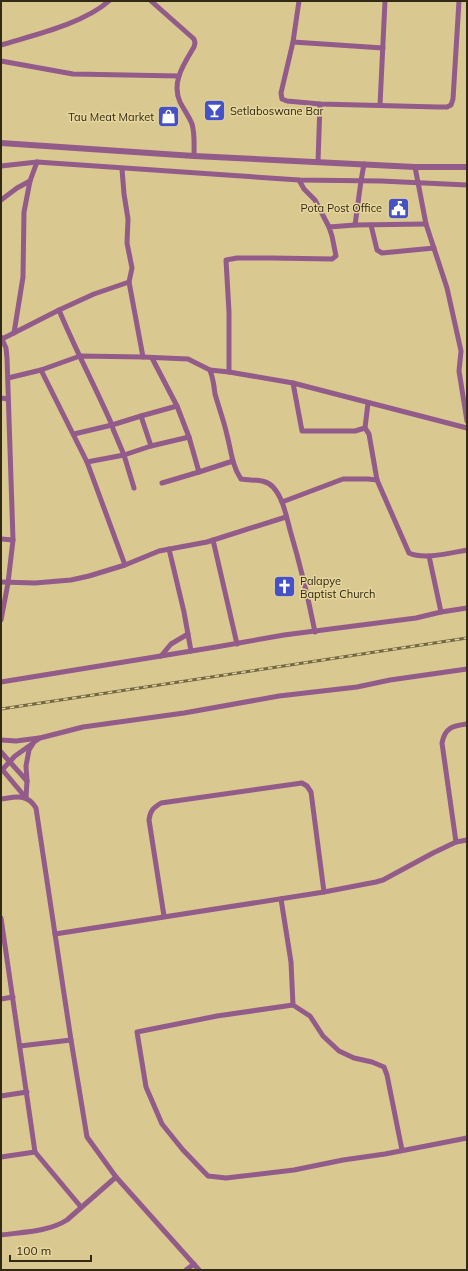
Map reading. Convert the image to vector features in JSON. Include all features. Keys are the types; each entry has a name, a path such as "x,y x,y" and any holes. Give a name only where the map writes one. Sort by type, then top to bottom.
{"street":[{"path":"1,45 72,22 103,6 109,1"},
{"path":"151,1 194,39 194,47 187,57 179,76 177,86 178,95 192,126 194,156"},
{"path":"299,1 294,42 281,92 282,98 287,101 320,104 438,107 447,107 451,105 454,99 459,1"},
{"path":"380,105 385,1"},
{"path":"294,42 383,48"},
{"path":"1,61 73,74 179,76"},
{"path":"318,162 320,104"},
{"path":"1,143 194,156 415,167 467,167"},
{"path":"14,334 23,277 24,212 30,181 37,162"},
{"path":"1,166 37,162 299,180 418,182 467,186"},
{"path":"355,225 364,164"},
{"path":"415,167 426,224 447,288 464,351 459,371 467,421"},
{"path":"122,169 128,219 127,243 132,268 129,282 143,357"},
{"path":"229,372 229,312 226,260 230,258 332,259 336,256 329,227 315,200 304,189 299,180"},
{"path":"1,200 17,188 30,181"},
{"path":"329,227 426,224"},
{"path":"371,225 377,250 382,253 434,248"},
{"path":"1,617 8,583 13,540 7,358 6,348 2,338 14,334 59,310 94,294 129,282"},
{"path":"59,310 75,349 80,356 112,425 112,429 124,455 134,488"},
{"path":"8,378 41,370 80,356 188,359 210,370 293,383 467,428"},
{"path":"1,358 7,358"},
{"path":"152,358 177,406 189,437 199,472"},
{"path":"41,370 88,462 125,565"},
{"path":"210,370 213,377 215,394 238,474 241,479 263,480 273,487 282,502 306,590 315,632"},
{"path":"293,383 302,431 355,431 365,428"},
{"path":"1,398 8,399"},
{"path":"368,402 365,428 369,434 377,480 409,553 414,556 429,556 467,550"},
{"path":"74,434 112,425 177,406"},
{"path":"141,416 151,446"},
{"path":"88,462 124,455 151,446 189,437"},
{"path":"162,483 233,460"},
{"path":"282,502 343,479 377,480"},
{"path":"1,582 35,584 71,580 89,576 169,549 213,540 286,517"},
{"path":"1,539 13,540"},
{"path":"213,540 237,644"},
{"path":"169,549 191,651"},
{"path":"429,556 441,612"},
{"path":"1,682 284,635 416,618 467,608"},
{"path":"161,656 171,644 188,634"},
{"path":"1,740 16,741 40,738 83,728 198,711 280,696 357,687 390,680 467,669"},
{"path":"456,842 442,743 444,735 450,728 467,724"},
{"path":"40,738 24,748 1,770 36,808 87,1137 116,1177 199,1270"},
{"path":"26,798 26,766 29,750 34,742"},
{"path":"1,752 27,782"},
{"path":"164,916 149,820 149,814 153,808 161,803 302,783 308,786 311,792 324,892"},
{"path":"1,799 20,797 26,798"},
{"path":"55,934 324,892 383,880 456,842 467,840"},
{"path":"281,898 291,962 294,1005"},
{"path":"1,918 3,950 13,997 36,1152 81,1207"},
{"path":"1,999 13,997"},
{"path":"402,1150 387,1075 384,1068 372,1062 354,1058 339,1051 323,1036 310,1016 294,1005 217,1016 137,1032 146,1087 162,1124 183,1150 208,1176 226,1178 294,1170 467,1138"},
{"path":"20,1046 71,1040"},
{"path":"1,1096 27,1092"},
{"path":"1,1157 36,1152"},
{"path":"1,1234 52,1228 67,1220 116,1177"},
{"path":"186,1270 194,1264"}],"railway":[{"path":"1,709 467,638"}],"place":[{"name":"Setlaboswane Bar","path":"214,111"},
{"name":"Tau Meat Market","path":"169,117"},
{"name":"Pota Post Office","path":"398,208"},
{"name":"Palapye Baptist Church","path":"284,587"}]}
